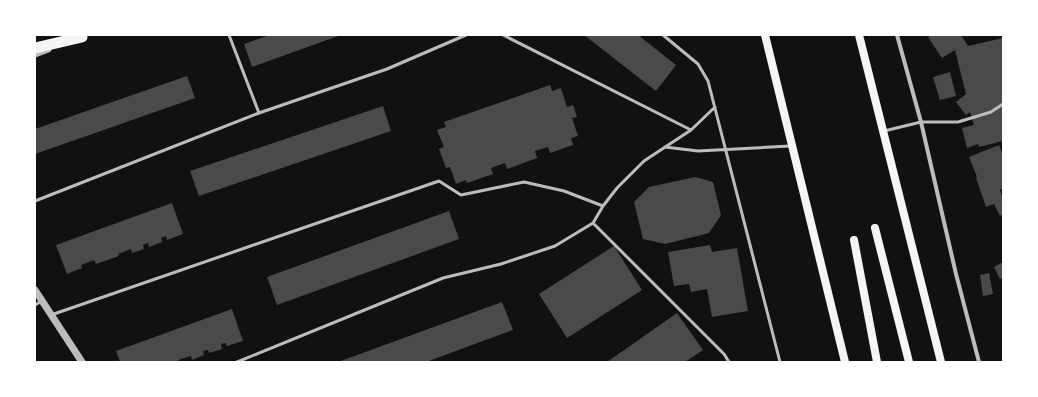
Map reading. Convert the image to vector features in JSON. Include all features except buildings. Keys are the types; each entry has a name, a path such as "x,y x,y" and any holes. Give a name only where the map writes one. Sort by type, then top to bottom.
{"highway":[{"path":"35,48 82,37"}],"main road":[{"path":"765,35 846,362"},
{"path":"858,35 941,362"},
{"path":"875,228 909,362"},
{"path":"854,240 877,362"}],"street":[{"path":"897,35 921,122 956,274 979,362"},
{"path":"35,54 82,37"},
{"path":"35,290 82,362"}],"lane":[{"path":"229,35 259,113"},
{"path":"35,201 259,113 387,68 466,35"},
{"path":"503,35 691,130"},
{"path":"663,35 698,64 708,81 780,362"},
{"path":"882,131 921,122 958,122 991,112 1003,104"},
{"path":"237,362 443,278 501,264 555,246 593,223 603,206 617,188 644,161 691,130 715,107"},
{"path":"665,147 698,151 792,146"},
{"path":"52,315 439,181 461,196 524,182 564,191 603,206"},
{"path":"593,223 724,354 729,362"},
{"path":"35,305 42,301"}]}
